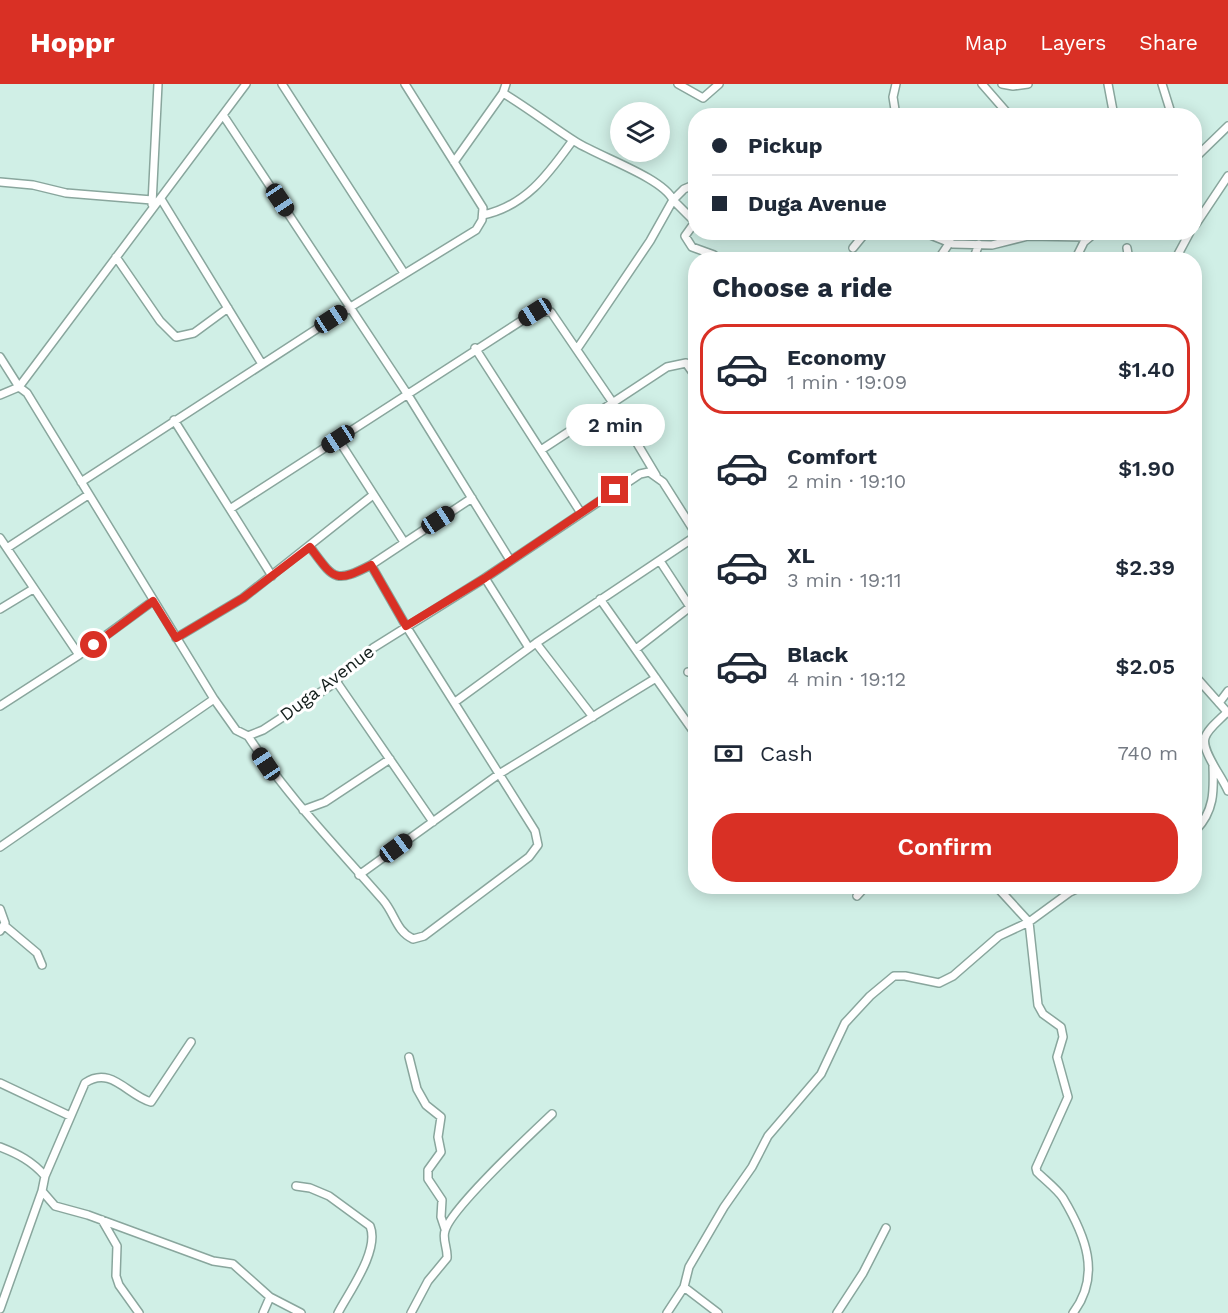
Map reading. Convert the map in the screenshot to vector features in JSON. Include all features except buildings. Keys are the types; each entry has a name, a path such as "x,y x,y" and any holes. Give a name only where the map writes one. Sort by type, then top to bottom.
{"street":[{"path":"151,210 158,84"},
{"path":"0,395 19,387 246,84"},
{"path":"282,84 404,273"},
{"path":"81,482 348,308 476,230 483,215 483,208 405,84"},
{"path":"454,162 503,93 506,84"},
{"path":"678,84 703,98 719,84"},
{"path":"895,108 893,96 896,84"},
{"path":"982,84 1003,108"},
{"path":"1002,84 1013,86 1028,84"},
{"path":"1108,84 1112,108"},
{"path":"1162,84 1170,108"},
{"path":"503,93 573,140 613,163 650,178 669,191 688,215"},
{"path":"223,115 348,308 408,395 510,560"},
{"path":"1202,152 1228,126"},
{"path":"483,215 502,211 529,194 573,140"},
{"path":"1202,215 1228,176"},
{"path":"0,182 33,185 66,193 152,200"},
{"path":"577,349 650,241 674,200 688,187"},
{"path":"161,199 262,364"},
{"path":"688,231 685,236 692,247 706,252"},
{"path":"853,248 860,240"},
{"path":"945,240 992,245 1007,240"},
{"path":"943,252 950,242"},
{"path":"976,252 979,244"},
{"path":"1126,248 1127,252"},
{"path":"116,257 160,321 176,337 194,333 228,308"},
{"path":"230,509 408,395 475,348 542,310 551,312 577,349 613,402 656,475 688,523"},
{"path":"475,348 581,513"},
{"path":"0,357 19,387 27,393 214,699 236,730 248,736 276,779 385,903 402,934 413,939 424,936 530,856 538,844 535,831 406,626 371,565"},
{"path":"541,450 675,364 686,363 688,366"},
{"path":"174,420 272,576"},
{"path":"338,439 404,542"},
{"name":"Duga Avenue","path":"248,736 263,730 336,681 373,648 485,578 632,478 650,472 656,475"},
{"path":"7,549 88,495"},
{"path":"176,638 243,598 373,495"},
{"path":"310,547 326,567 346,578 371,565 472,498"},
{"path":"0,538 79,655"},
{"path":"454,702 536,643 688,541"},
{"path":"660,561 688,605"},
{"path":"485,578 529,648"},
{"path":"0,609 33,589"},
{"path":"600,599 688,724"},
{"path":"0,706 79,655 153,601"},
{"path":"636,649 688,610"},
{"path":"536,643 593,717"},
{"path":"359,875 500,774 656,678"},
{"path":"336,681 433,822"},
{"path":"1202,684 1228,713 1205,735 1204,741 1214,766 1228,791"},
{"path":"1219,703 1228,691"},
{"path":"0,847 214,699"},
{"path":"303,810 325,802 390,759"},
{"path":"1202,823 1213,801 1214,766"},
{"path":"1003,894 1029,922 1038,1005 1043,1014 1061,1027 1063,1037 1057,1057 1068,1097 1036,1168 1037,1172 1063,1197 1083,1233 1088,1286 1084,1299 1073,1313"},
{"path":"667,1313 684,1287 689,1267 724,1207 752,1167 768,1136 821,1074 845,1023 870,996 894,976 939,983 953,976 999,936 1029,922 1067,894"},
{"path":"0,909 2,928 37,953 42,965"},
{"path":"0,1309 42,1191 45,1176 81,1089 92,1078 110,1078 151,1102 191,1042"},
{"path":"410,1057 417,1089 426,1105 441,1117 438,1137 441,1152 428,1170 428,1179 442,1200 441,1217 445,1229 447,1258 428,1281 411,1313"},
{"path":"0,1083 70,1116"},
{"path":"445,1229 507,1158 552,1114"},
{"path":"0,1147 20,1155 45,1176"},
{"path":"296,1186 310,1188 329,1196 370,1226 374,1234 373,1244 366,1261 338,1313"},
{"path":"42,1191 55,1206 102,1220 213,1261 233,1264 270,1297 301,1313"},
{"path":"102,1220 117,1246 116,1276 119,1285 139,1313"},
{"path":"837,1313 863,1273 886,1228"},
{"path":"684,1287 716,1312"},
{"path":"263,1313 270,1297"}],"route":[{"path":"94,645 153,601 176,638 243,598 310,547 335,576 346,578 371,565 406,626 485,578 615,490"}]}
